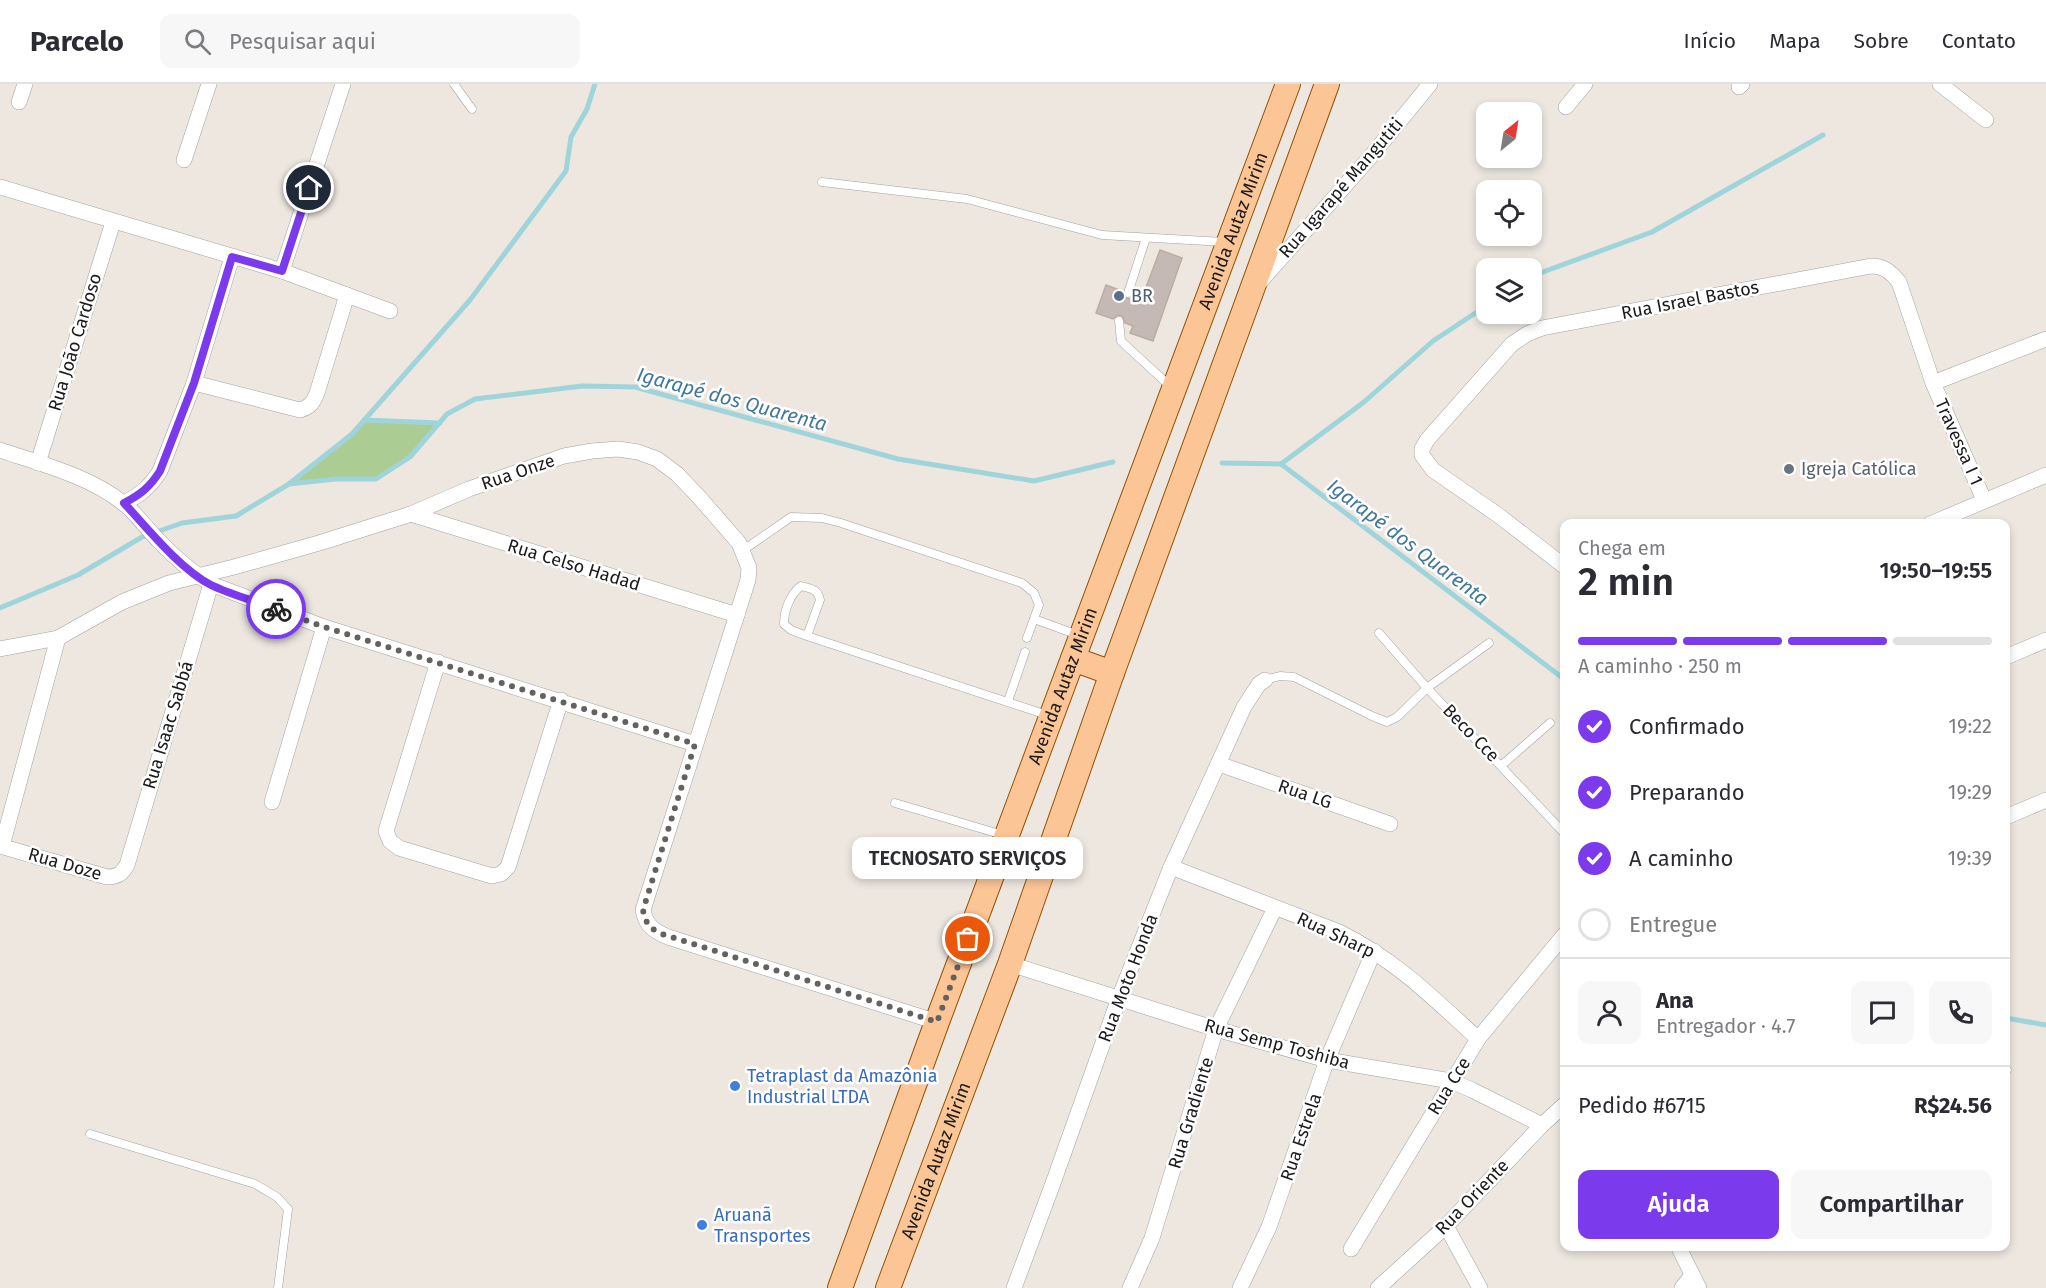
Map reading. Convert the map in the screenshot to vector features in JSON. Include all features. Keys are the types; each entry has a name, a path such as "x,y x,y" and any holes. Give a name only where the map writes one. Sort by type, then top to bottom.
{"main road":[{"name":"Avenida Autaz Mirim","path":"840,1288 937,1022 1288,84"},
{"name":"Avenida Autaz Mirim","path":"888,1288 1010,964 1112,673 1327,84"},
{"path":"1073,659 1112,673"}],"street":[{"path":"19,102 26,84"},
{"path":"184,159 209,84"},
{"path":"282,271 343,84"},
{"name":"Rua Igarapé Mangutiti","path":"1251,292 1372,155 1430,84"},
{"path":"1566,107 1585,84"},
{"path":"1940,84 1986,120"},
{"path":"0,187 282,271 390,311"},
{"name":"Rua João Cardoso","path":"38,463 113,222"},
{"path":"128,507 153,483 160,471 194,383 232,257"},
{"name":"Rua Israel Bastos","path":"1560,563 1498,515 1433,470 1422,455 1422,449 1427,440 1512,344 1542,328 1871,266"},
{"name":"Travessa I 1","path":"1871,266 1881,266 1899,282 1933,383 1984,500"},
{"path":"194,383 300,410 309,407 317,393 347,295"},
{"path":"1933,383 2046,339"},
{"name":"Rua Onze","path":"0,649 58,638 122,602 169,583 205,580 411,514 469,489 564,456 618,449 638,452 657,459 677,474 698,495 739,543 749,568 748,580 643,910 645,921 659,933 937,1022"},
{"path":"0,450 93,484 128,507 160,542 205,580 324,627 695,744"},
{"path":"1941,519 2046,475"},
{"name":"Rua Celso Hadad","path":"411,514 736,615"},
{"name":"Rua Isaac Sabbá","path":"127,865 205,580"},
{"path":"272,802 324,627"},
{"path":"1,846 58,638"},
{"path":"2010,655 2046,640"},
{"path":"438,662 386,831 390,841 399,848 492,876 501,874 508,867 561,700"},
{"name":"Rua Moto Honda","path":"1014,1288 1119,998 1171,867 1244,707 1258,684 1265,680"},
{"name":"Rua LG","path":"1219,764 1390,824"},
{"path":"2010,815 2046,800"},
{"name":"Rua Doze","path":"1,846 107,877 114,877 122,873 127,865"},
{"name":"Rua Sharp","path":"1171,867 1339,932 1374,951 1412,977 1478,1039"},
{"name":"Rua Gradiente","path":"1130,1288 1152,1238 1216,1029 1275,908"},
{"name":"Rua Cce","path":"1351,1249 1478,1039 1560,940"},
{"name":"Rua Estrela","path":"1240,1288 1269,1227 1327,1060 1374,951"},
{"name":"Rua Semp Toshiba","path":"1010,964 1216,1029 1327,1060 1451,1081 1542,1125"},
{"name":"Rua Oriente","path":"1378,1288 1446,1226 1560,1109"},
{"path":"1446,1226 1480,1288"},
{"path":"1680,1251 1696,1282 1682,1288"}],"lane":[{"path":"454,84 471,109"},
{"path":"822,182 967,199 1102,235 1229,243"},
{"path":"1128,293 1146,238"},
{"path":"1119,321 1121,341 1174,389"},
{"path":"742,551 791,517 822,518 841,523 1022,583 1034,593 1039,605 1028,638"},
{"path":"807,636 820,600 815,590 801,586 794,591 784,616 784,624 791,630 807,636 1008,701 1051,717"},
{"path":"1034,618 1082,636"},
{"name":"Beco Cce","path":"1379,633 1427,688 1560,829"},
{"path":"1265,680 1280,676 1294,677 1387,722 1397,717 1427,688 1489,643"},
{"path":"1008,701 1025,652"},
{"path":"1502,765 1550,723"},
{"path":"895,803 1006,837"},
{"path":"90,1134 255,1184 277,1197 288,1209 278,1288"}],"green space":[{"path":"364,420 440,423 410,457 376,479 335,479 289,484 352,434"}],"building":[{"name":"BR","path":"1160,250 1182,258 1153,341 1130,333 1133,326 1125,323 1122,316 1118,315 1113,319 1096,313 1106,285 1122,291 1122,295 1126,298 1130,299 1134,295 1142,298"}],"waterway":[{"path":"290,483 352,434 470,300 566,171 571,137 587,109 595,84"},
{"path":"1542,272 1652,232 1823,135"},
{"path":"1281,464 1364,402 1433,341 1476,313"},
{"name":"Igarapé dos Quarenta","path":"0,608 78,575 142,537 182,523 236,516 289,484 336,479 376,479 410,457 447,414 475,399 582,386 635,387 898,459 1034,481 1113,462"},
{"path":"364,420 440,423"},
{"name":"Igarapé dos Quarenta","path":"1222,463 1281,464 1560,676"},
{"name":"Igarapé dos Quarenta","path":"2010,1019 2046,1025"}],"way so far":[{"path":"276,609 324,627 695,744 643,910 645,921 659,933 937,1022 968,939"}],"place":[{"name":"BR","path":"1119,296"},
{"name":"Igreja Católica","path":"1789,469"},
{"name":"TECNOSATO SERVIÇOS","path":"968,939"},
{"name":"Tetraplast da Amazônia Industrial LTDA","path":"735,1086"},
{"name":"Aruanã Transportes","path":"702,1225"}],"route":[{"path":"276,609 211,584 198,576 160,542 124,503 141,494 153,483 160,471 194,383 232,257 282,271 309,188"}]}
